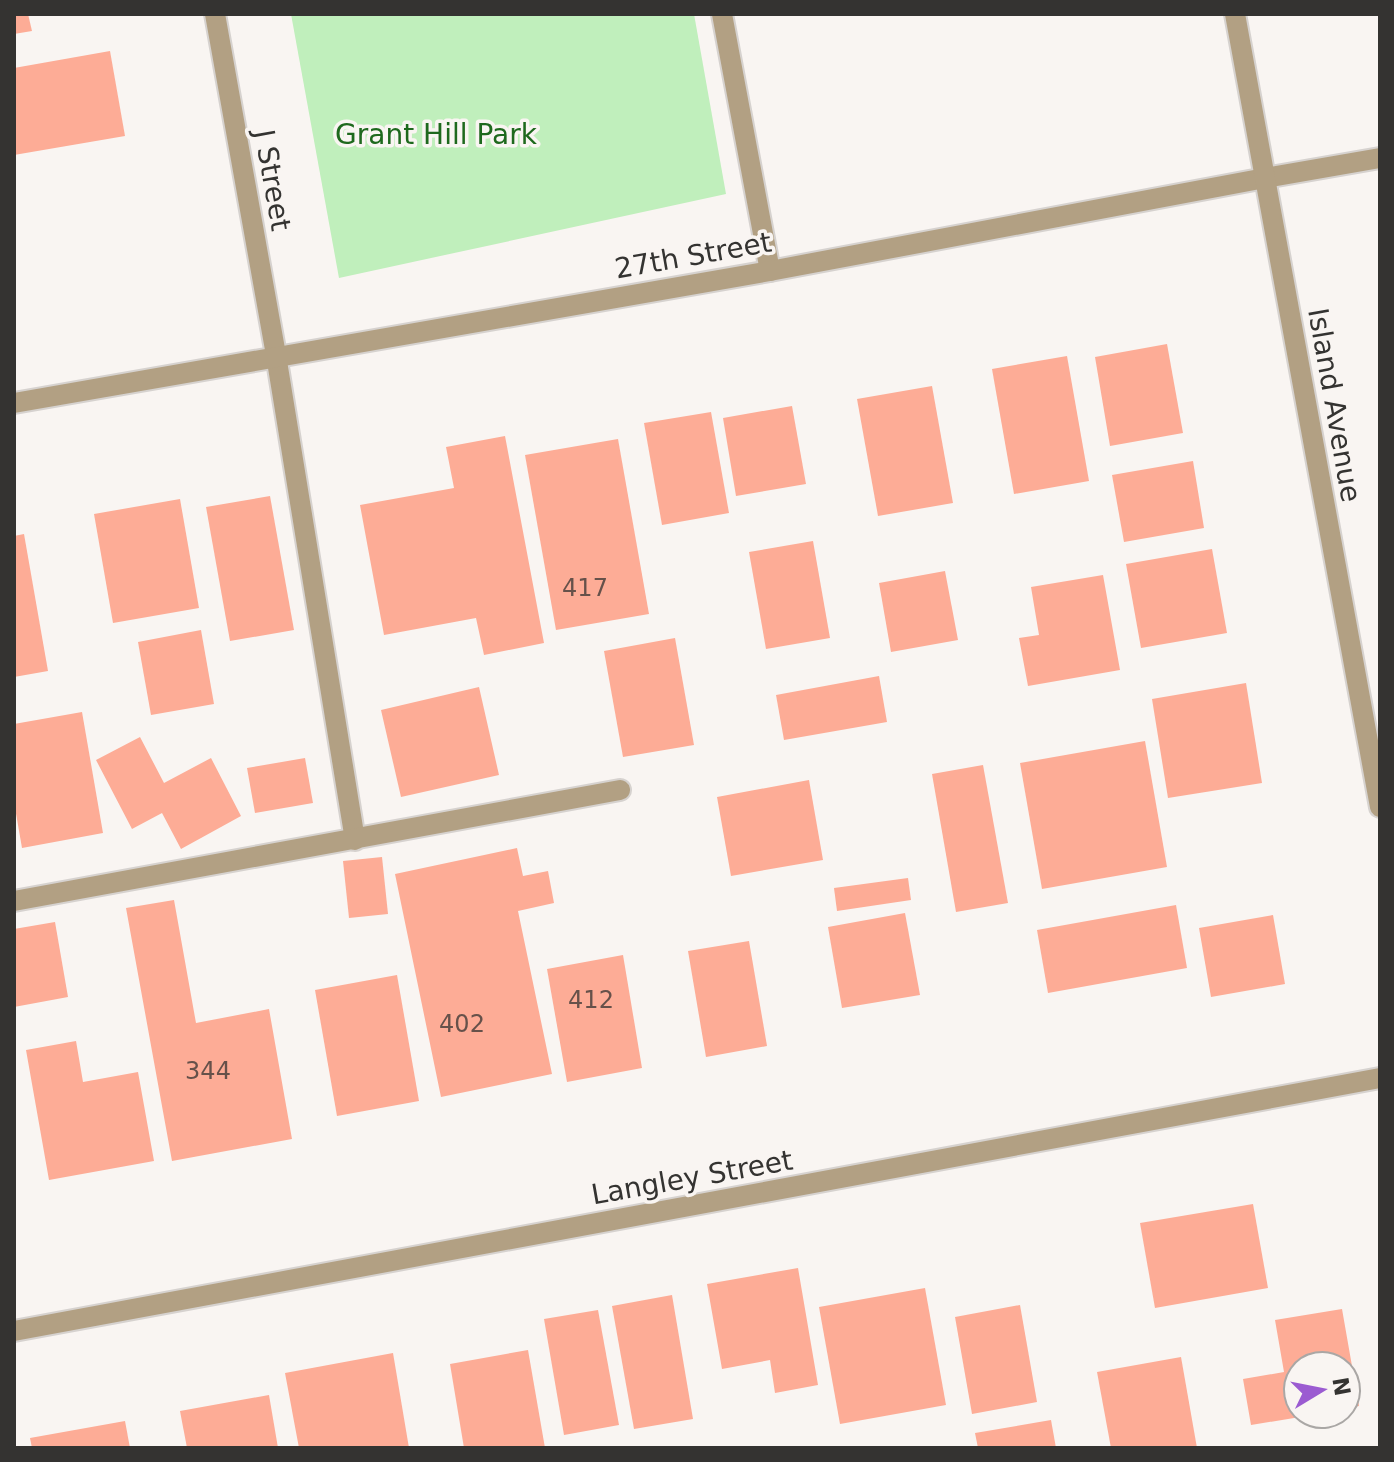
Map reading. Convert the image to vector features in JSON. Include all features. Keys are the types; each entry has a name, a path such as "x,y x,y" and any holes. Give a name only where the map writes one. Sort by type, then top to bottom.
{"street":[{"name":"J Street","path":"215,14 276,355 355,840"},
{"path":"722,14 770,271"},
{"name":"Island Avenue","path":"1235,14 1380,807"},
{"name":"27th Street","path":"14,403 770,271 1380,158"},
{"path":"14,901 620,790"},
{"name":"Langley Street","path":"14,1331 1380,1078"}],"green space":[{"name":"Grant Hill Park","path":"291,14 694,14 726,194 339,278"}],"building":[{"path":"14,14 28,14 32,31 14,34"},
{"path":"110,51 125,136 14,155 14,68"},
{"path":"1167,344 1183,433 1110,446 1095,357"},
{"path":"1067,356 1089,481 1014,494 992,369"},
{"path":"932,386 953,503 878,516 857,399"},
{"path":"792,406 806,484 736,496 723,418"},
{"path":"711,412 729,513 662,525 644,423"},
{"path":"505,436 544,643 484,655 476,618 384,635 360,505 454,488 446,447"},
{"path":"618,439 649,614 556,630 525,455"},
{"path":"1193,461 1204,528 1124,542 1112,475"},
{"path":"270,496 294,630 230,641 206,507"},
{"path":"180,499 199,608 113,623 94,514"},
{"path":"24,534 48,671 14,677 14,536"},
{"path":"813,541 830,638 766,649 749,552"},
{"path":"1212,549 1227,633 1141,648 1126,564"},
{"path":"945,571 958,640 891,652 879,583"},
{"path":"1103,575 1120,670 1028,686 1019,638 1039,635 1031,587"},
{"path":"201,630 214,704 151,715 138,642"},
{"path":"675,638 694,745 623,757 604,651"},
{"path":"879,676 887,722 784,740 776,695"},
{"path":"1246,683 1262,783 1168,798 1152,699"},
{"path":"479,687 499,775 401,797 381,710"},
{"path":"82,712 103,833 22,848 14,802 14,724"},
{"path":"140,737 164,783 211,758 241,816 181,849 162,813 132,829 96,760"},
{"path":"1145,741 1167,867 1042,889 1020,763"},
{"path":"305,758 313,803 255,813 247,768"},
{"path":"983,765 1008,903 956,912 932,774"},
{"path":"809,780 823,860 731,876 717,797"},
{"path":"517,848 523,876 548,871 554,903 518,911 552,1074 441,1097 395,874"},
{"path":"382,857 388,914 349,918 343,861"},
{"path":"908,878 911,900 837,911 834,888"},
{"path":"174,900 196,1023 269,1009 292,1139 172,1161 126,908"},
{"path":"1176,905 1187,968 1048,993 1037,930"},
{"path":"905,913 920,995 842,1008 828,927"},
{"path":"1273,915 1285,984 1211,997 1199,928"},
{"path":"55,922 68,997 14,1007 14,929"},
{"path":"749,941 767,1046 706,1057 688,951"},
{"path":"623,955 642,1068 567,1082 547,969"},
{"path":"397,975 419,1101 337,1116 315,990"},
{"path":"76,1041 83,1082 138,1072 154,1161 49,1180 26,1050"},
{"path":"1253,1204 1268,1288 1155,1308 1140,1223"},
{"path":"798,1268 818,1385 775,1393 770,1360 722,1369 707,1284"},
{"path":"925,1288 946,1405 840,1424 819,1307"},
{"path":"672,1295 693,1419 634,1429 612,1306"},
{"path":"1020,1305 1037,1402 972,1414 955,1317"},
{"path":"1342,1309 1349,1350 1282,1350 1282,1360 1275,1320"},
{"path":"598,1310 619,1425 564,1435 544,1319"},
{"path":"528,1350 545,1448 464,1448 450,1364"},
{"path":"393,1353 409,1448 299,1448 285,1373"},
{"path":"1181,1357 1197,1448 1111,1448 1097,1372"},
{"path":"1282,1372 1282,1420 1251,1425 1243,1379"},
{"path":"269,1395 278,1448 187,1448 180,1411"},
{"path":"1051,1420 1056,1448 978,1448 975,1433"},
{"path":"125,1421 130,1448 32,1448 30,1438"}]}
